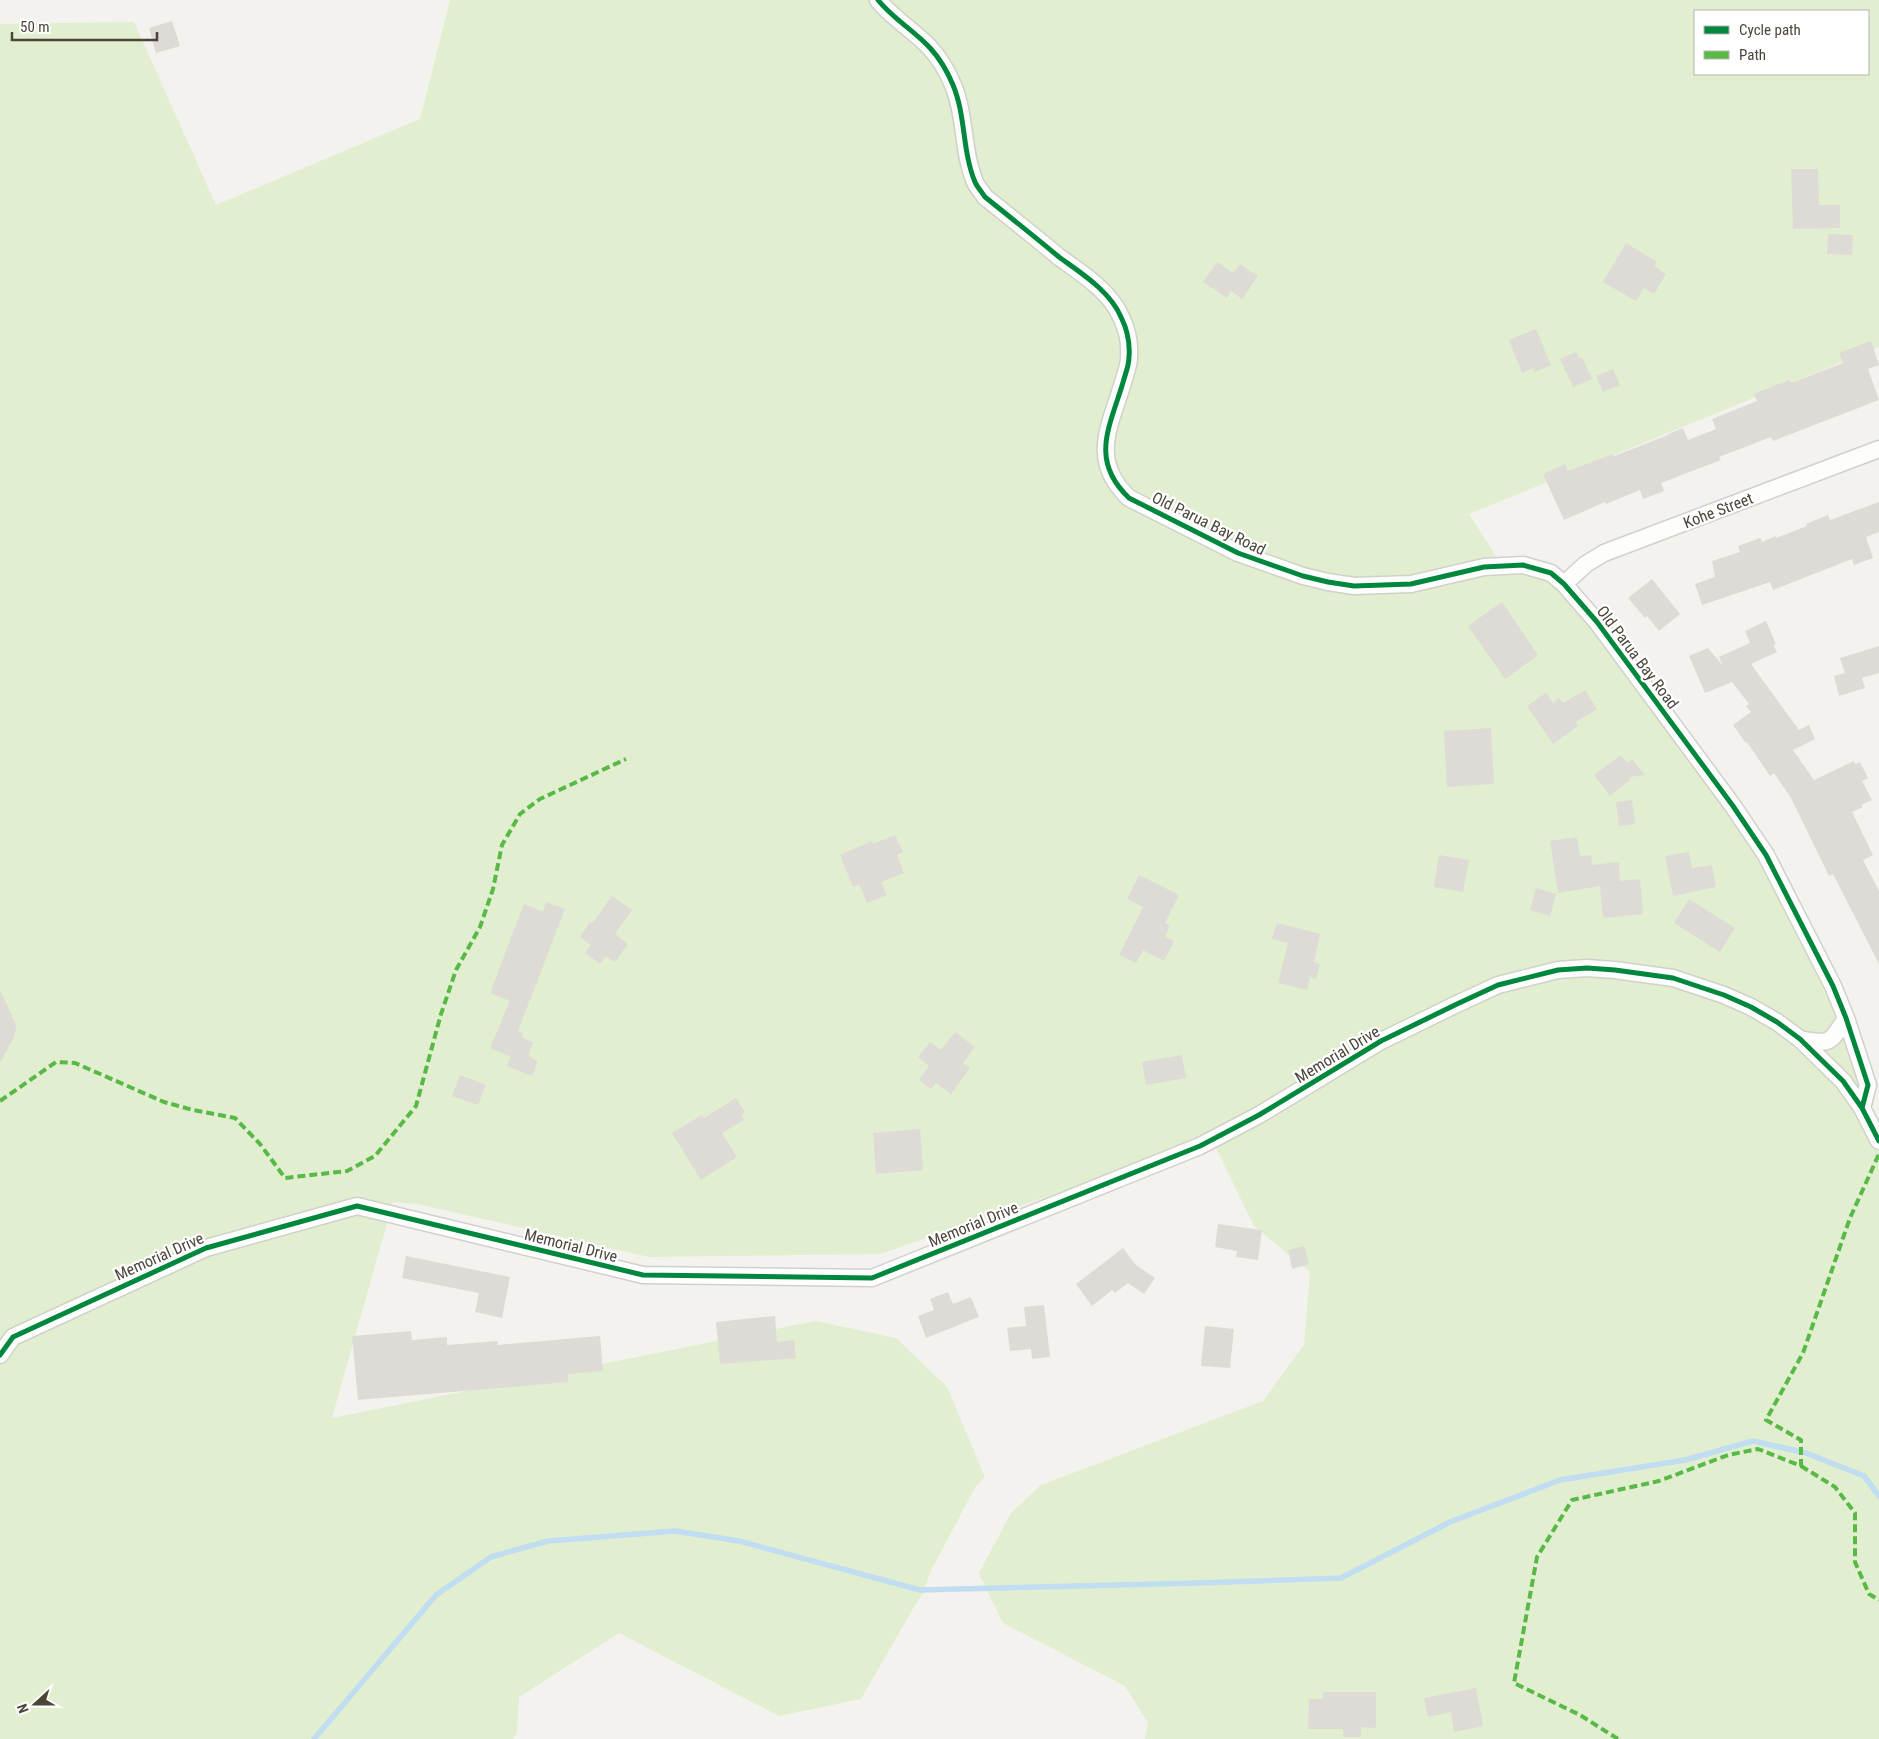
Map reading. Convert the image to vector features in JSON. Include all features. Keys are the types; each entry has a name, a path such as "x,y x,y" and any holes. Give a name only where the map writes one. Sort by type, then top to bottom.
{"street":[{"name":"Old Parua Bay Road","path":"878,0 888,13 931,49 944,67 960,107 969,164 975,184 985,197 1092,283 1113,304 1121,316 1129,344 1129,359 1105,441 1106,460 1110,475 1119,488 1129,498 1238,553 1303,576 1328,582 1354,586 1412,584 1484,568 1523,565 1550,573 1564,584 1597,622 1733,806 1766,855 1833,986 1846,1018 1868,1085 1862,1108"},
{"name":"Kohe Street","path":"1564,584 1586,564 1604,554 1879,449"},
{"name":"Memorial Drive","path":"0,1355 13,1337 206,1248 357,1206 642,1276 872,1278 1200,1146 1259,1115 1381,1041 1498,985 1558,970 1587,968 1673,978 1724,995 1751,1007 1777,1022 1800,1039 1843,1081 1862,1108 1879,1141"},
{"path":"1800,1039 1820,1043 1828,1041 1834,1036 1846,1018"}],"green space":[{"path":"450,0 1879,0 1879,347 1469,514 1501,564 1559,580 1760,850 1846,1022 1879,1142 1879,1739 1145,1739 1148,1723 1125,1686 1003,1623 979,1573 1011,1513 1041,1485 1263,1401 1304,1345 1310,1272 1254,1226 1212,1140 880,1254 649,1257 418,1204 393,1202 332,1418 816,1321 896,1338 947,1387 985,1477 976,1486 930,1572 923,1594 861,1699 779,1716 619,1633 519,1697 517,1733 513,1739 0,1739 0,24 134,22 216,205 420,119"}],"building":[{"path":"172,21 180,46 156,53 149,28"},
{"path":"1791,169 1818,169 1819,205 1840,205 1840,228 1793,229"},
{"path":"1828,234 1853,235 1852,255 1827,254"},
{"path":"1626,243 1657,262 1654,266 1666,274 1654,294 1644,288 1636,301 1603,282"},
{"path":"1217,262 1233,273 1240,264 1258,276 1242,299 1231,291 1227,298 1203,282"},
{"path":"1536,329 1551,365 1535,372 1533,368 1522,373 1509,340"},
{"path":"1871,341 1879,365 1868,369 1879,400 1773,441 1771,437 1719,457 1721,460 1661,483 1664,491 1643,499 1640,490 1606,504 1605,502 1564,520 1543,474 1565,464 1568,471 1613,454 1614,456 1683,428 1688,440 1716,429 1712,419 1757,401 1754,394 1789,380 1791,383 1843,363 1839,353"},
{"path":"1576,352 1579,359 1582,357 1592,379 1573,387 1560,359"},
{"path":"1613,369 1620,385 1603,392 1596,376"},
{"path":"1879,502 1879,532 1866,537 1873,558 1854,565 1852,559 1773,590 1770,582 1702,605 1695,584 1715,577 1712,561 1740,552 1738,546 1760,538 1762,542 1776,536 1776,538 1807,526 1806,524 1828,515 1830,520"},
{"path":"1652,579 1680,614 1659,631 1647,616 1645,618 1628,598"},
{"path":"1502,602 1538,655 1505,679 1468,626"},
{"path":"1766,621 1776,644 1773,645 1777,652 1751,664 1799,730 1809,725 1815,739 1793,750 1814,780 1854,761 1855,764 1860,762 1868,778 1862,781 1872,800 1852,812 1873,855 1863,860 1879,891 1879,964 1833,874 1829,876 1791,798 1774,773 1770,776 1733,725 1751,712 1746,706 1749,704 1732,682 1705,693 1689,656 1708,648 1723,666 1719,657 1750,643 1745,631"},
{"path":"1879,646 1879,673 1862,678 1865,688 1839,696 1834,676 1845,673 1840,658"},
{"path":"1585,690 1597,709 1576,722 1578,726 1553,744 1527,706 1546,693 1553,703 1559,698 1563,703"},
{"path":"1491,728 1494,784 1447,787 1444,731"},
{"path":"1621,755 1627,763 1632,759 1645,775 1630,777 1630,780 1610,796 1594,775"},
{"path":"1632,800 1635,824 1619,826 1616,802"},
{"path":"895,835 903,852 897,855 904,873 881,882 887,895 867,903 859,884 853,887 840,855 872,841 873,844"},
{"path":"1577,837 1580,856 1591,855 1592,865 1619,862 1620,881 1640,879 1643,914 1603,918 1600,886 1558,893 1550,841"},
{"path":"1689,852 1692,868 1712,865 1716,887 1673,896 1665,856"},
{"path":"1439,855 1469,860 1463,892 1434,887"},
{"path":"1139,875 1179,895 1165,923 1170,926 1165,937 1174,941 1164,961 1143,950 1136,963 1119,955 1143,907 1127,899"},
{"path":"1536,888 1556,894 1550,916 1530,910"},
{"path":"612,896 632,910 615,934 628,944 615,962 606,956 600,964 585,953 591,945 580,937"},
{"path":"1689,899 1735,928 1720,952 1674,923"},
{"path":"546,902 565,909 518,1031 523,1033 522,1037 533,1043 528,1056 538,1061 532,1076 507,1066 511,1057 490,1048 510,1001 490,993 524,904 543,912"},
{"path":"1277,923 1320,934 1314,962 1320,964 1316,979 1310,977 1307,990 1278,983 1288,943 1272,939"},
{"path":"0,990 16,1025 15,1035 0,1063"},
{"path":"955,1032 975,1047 963,1063 970,1068 951,1094 936,1083 931,1089 919,1080 929,1066 918,1057 930,1042 941,1050"},
{"path":"1182,1055 1186,1078 1146,1085 1142,1062"},
{"path":"460,1075 486,1085 478,1105 452,1096"},
{"path":"736,1098 745,1112 741,1115 744,1120 722,1133 737,1157 701,1180 672,1133 702,1115 704,1118"},
{"path":"920,1129 923,1170 876,1174 873,1133"},
{"path":"1218,1224 1262,1230 1258,1260 1236,1257 1237,1251 1215,1247"},
{"path":"1304,1246 1309,1264 1292,1269 1288,1250"},
{"path":"1123,1248 1136,1265 1155,1278 1144,1294 1128,1283 1115,1293 1112,1290 1092,1306 1076,1284"},
{"path":"406,1256 510,1277 502,1318 475,1312 479,1293 402,1278"},
{"path":"948,1292 953,1304 971,1297 979,1317 926,1338 918,1316 934,1310 930,1299"},
{"path":"1044,1305 1050,1357 1032,1359 1031,1349 1010,1351 1007,1328 1026,1326 1024,1307"},
{"path":"775,1316 777,1342 794,1340 796,1358 720,1364 716,1322"},
{"path":"1205,1326 1234,1329 1230,1368 1201,1366"},
{"path":"411,1331 412,1340 447,1337 447,1345 498,1341 497,1345 600,1336 603,1371 568,1374 568,1382 358,1400 352,1336"},
{"path":"1476,1688 1483,1726 1454,1732 1451,1712 1428,1717 1424,1698"},
{"path":"1323,1692 1376,1692 1376,1728 1361,1727 1361,1737 1343,1737 1343,1729 1308,1729 1309,1699 1323,1699"}],"waterway":[{"path":"314,1739 436,1595 491,1557 548,1541 675,1531 739,1541 920,1590 1198,1583 1341,1578 1450,1522 1560,1480 1685,1460 1753,1441 1806,1453 1864,1476 1879,1496"}],"marked path":[{"path":"0,1101 56,1062 75,1063 164,1102 235,1118 260,1144 285,1178 347,1171 375,1156 416,1106 441,1014 456,970 480,927 493,889 502,845 520,814 540,799 626,759"},
{"path":"1618,1739 1580,1715 1514,1683 1537,1557 1572,1500 1659,1481 1728,1455 1758,1449 1801,1466 1801,1440 1766,1420 1803,1353 1850,1218 1879,1154"},
{"path":"1801,1466 1835,1487 1855,1513 1855,1562 1869,1594 1879,1600"}],"cycle path":[{"path":"878,0 931,49 946,71 957,97 971,170 976,184 985,197 1094,283 1110,299 1121,317 1128,337 1129,360 1106,441 1109,469 1116,484 1129,498 1238,553 1303,576 1328,582 1354,586 1411,584 1484,567 1523,565 1551,573 1564,584 1597,622 1733,806 1766,855 1833,986 1846,1018 1868,1085 1862,1108"},
{"path":"0,1355 13,1337 206,1248 357,1206 643,1275 872,1278 1200,1146 1259,1115 1381,1041 1498,985 1558,970 1587,968 1673,978 1724,995 1751,1007 1777,1022 1800,1039 1843,1081 1862,1108 1879,1141"}]}
